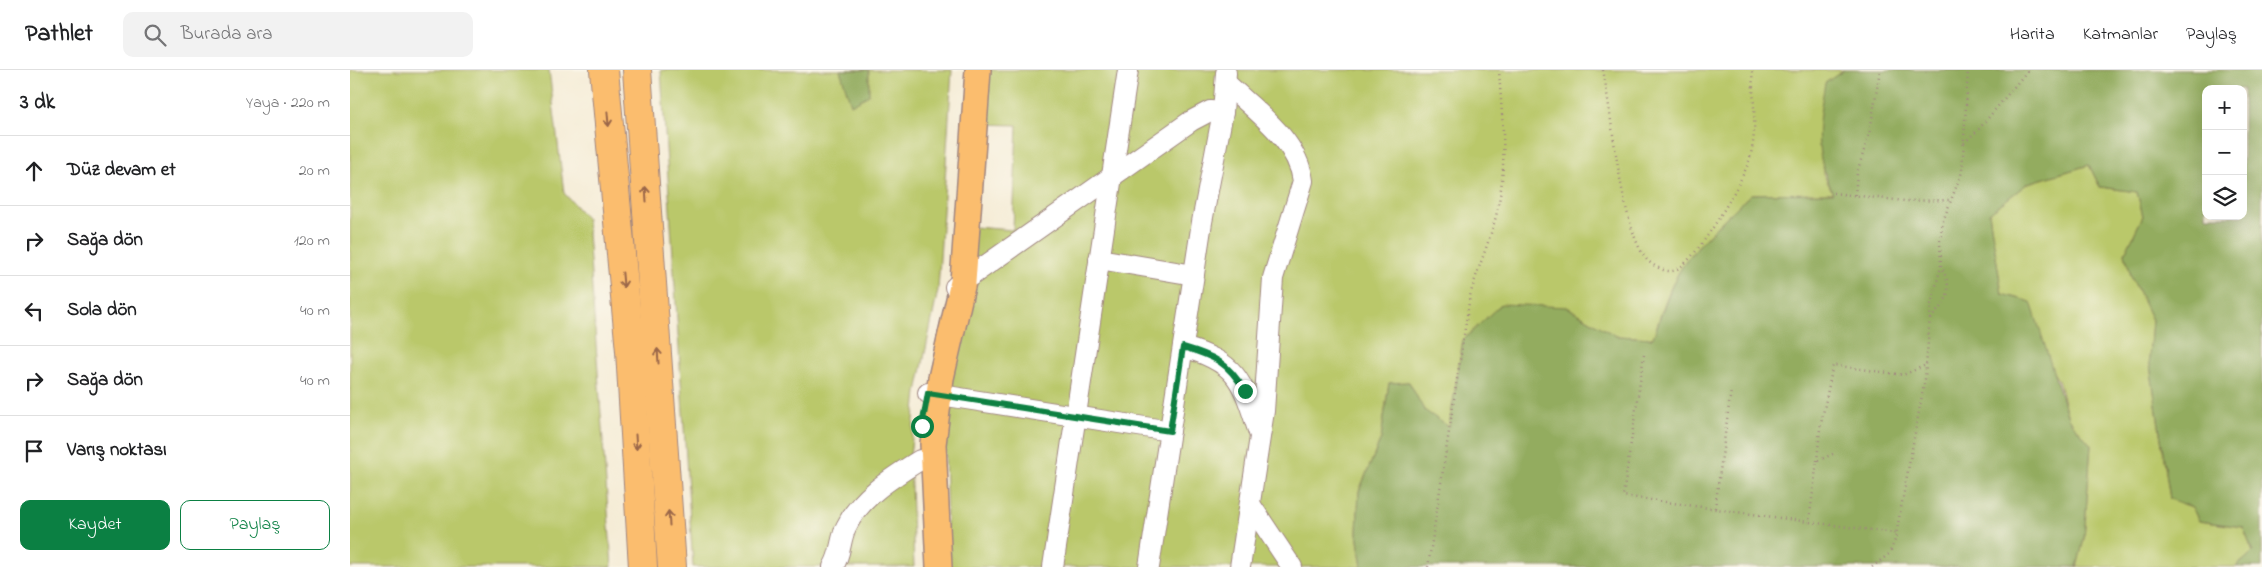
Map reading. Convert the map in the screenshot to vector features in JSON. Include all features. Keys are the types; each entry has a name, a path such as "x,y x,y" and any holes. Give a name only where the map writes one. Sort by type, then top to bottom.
{"highway":[{"path":"604,70 630,351 643,567"},
{"path":"637,70 672,567"}],"main road":[{"path":"956,286 966,70"},
{"path":"926,567 920,460 956,286 978,70"},
{"path":"934,394 933,444 938,567"}],"street":[{"path":"1053,567 1128,70"},
{"path":"1149,567 1194,275 1223,112 1226,76"},
{"path":"1226,76 1291,149 1302,167 1303,182 1273,278 1264,411 1240,567"},
{"path":"956,286 1191,121 1210,111 1223,112"},
{"path":"1099,259 1194,275"},
{"path":"1183,347 1220,360 1234,373 1245,391 1260,437"},
{"path":"934,394 1170,431"},
{"path":"833,567 840,553 846,527 854,514 874,492 920,460"},
{"path":"1250,504 1292,567"}],"path":[{"path":"1428,567 1470,296 1488,246 1503,173 1504,122 1499,70"},
{"path":"1603,70 1625,203 1635,240 1648,260 1660,269 1673,271 1684,265 1707,237 1726,207 1750,160 1753,141 1752,70"},
{"path":"1855,195 1857,173 1870,131 1880,70"},
{"path":"1872,567 1889,554 1896,534 1927,365 1930,320 1941,267 1940,240 1943,221 1962,172 1964,106 1968,70"},
{"path":"1964,143 1979,129 2028,70"},
{"path":"1833,193 1921,202 1951,200"},
{"path":"1930,320 1946,300 1949,288 1941,267"},
{"path":"1644,355 1622,496 1896,534"},
{"path":"1809,522 1820,429 1833,365 1903,375 1927,365"},
{"path":"1715,508 1731,390"},
{"path":"1817,461 1833,454"}],"green space":[{"path":"350,70 549,70 564,193 587,219 612,567 350,567"},
{"path":"661,70 952,70 938,290 917,392 910,457 914,567 693,567"},
{"path":"840,70 869,70 869,95 851,105"},
{"path":"984,70 1844,70 1825,84 1824,175 1833,193 1751,194 1707,236 1684,264 1662,310 1653,338 1616,336 1567,307 1463,340 1449,427 1424,411 1409,382 1389,383 1381,439 1359,491 1357,533 1362,567 948,567 944,408 973,227 1013,230 1017,125 980,124"},
{"path":"1844,70 2262,70 2262,567 2236,567 2253,552 2243,527 2199,521 2192,507 2170,499 2149,358 2152,320 2131,276 2125,253 2143,216 2137,192 2100,187 2089,165 2028,183 1989,213 2002,294 2031,302 2068,418 2091,445 2084,539 2077,567 1362,567 1357,533 1359,491 1381,439 1389,383 1409,382 1424,410 1449,427 1463,340 1501,304 1567,307 1616,336 1653,338 1670,291 1684,264 1707,236 1751,194 1833,193 1822,164 1818,139 1825,83"},
{"path":"2089,165 2100,187 2137,192 2143,216 2125,253 2131,276 2152,320 2149,358 2170,499 2192,507 2199,521 2243,527 2253,552 2236,567 2077,567 2084,539 2091,445 2068,418 2058,380 2002,294 1989,213 2028,183"}],"route":[{"path":"922,426 928,393 1170,431 1183,347 1220,360 1234,373 1245,391"}]}
